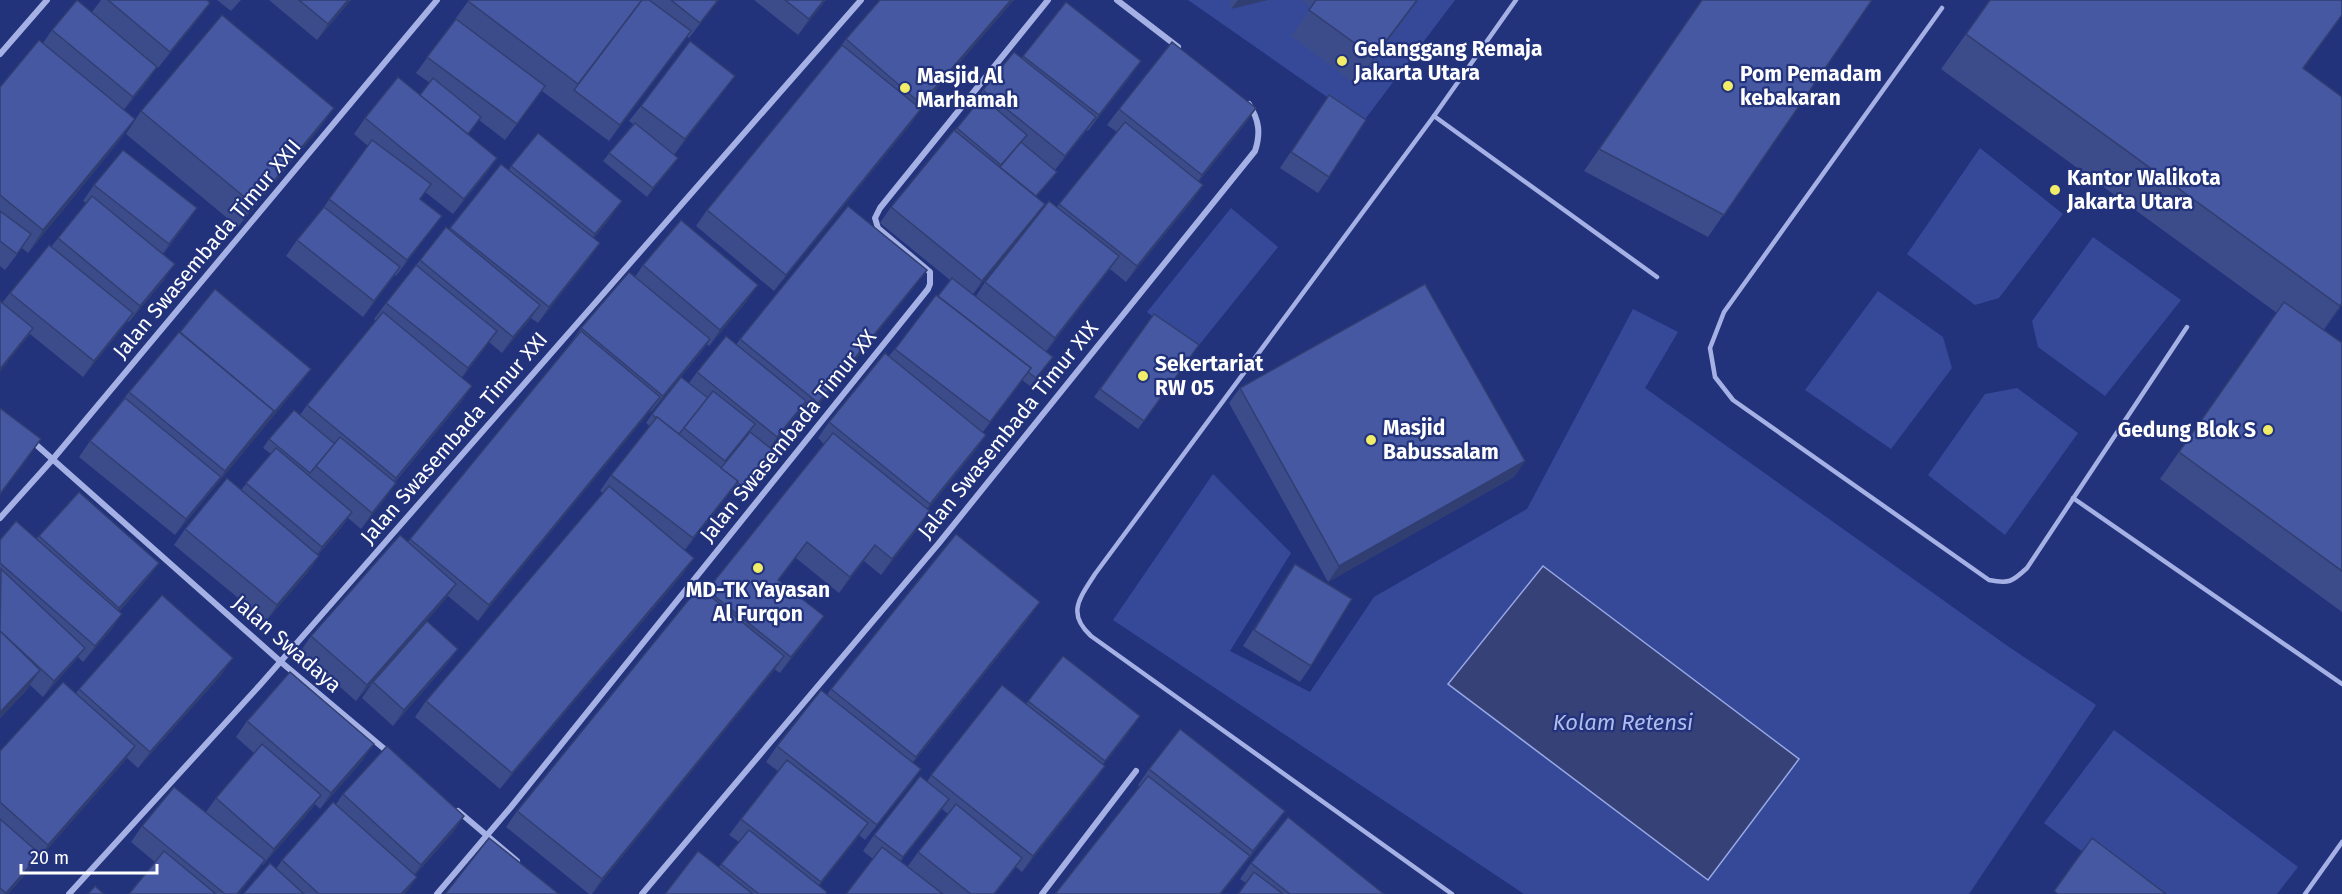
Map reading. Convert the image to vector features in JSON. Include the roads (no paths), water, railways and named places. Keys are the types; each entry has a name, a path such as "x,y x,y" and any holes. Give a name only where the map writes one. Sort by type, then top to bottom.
{"street":[{"path":"0,54 47,0"},
{"name":"Jalan Swasembada Timur XXII","path":"0,518 53,459 437,0"},
{"name":"Jalan Swasembada Timur XXI","path":"69,894 281,662 861,0"},
{"name":"Jalan Swasembada Timur XX","path":"437,894 928,289 931,276 927,267 878,228 875,218 880,208 1048,0"},
{"path":"1117,0 1182,51"},
{"name":"Jalan Swasembada Timur XIX","path":"642,894 939,543 1255,151 1259,138 1259,126 1247,101"},
{"name":"Jalan Swadaya","path":"27,436 281,662 397,760"},
{"path":"1042,894 1136,771"},
{"path":"451,805 522,865"}],"lane":[{"path":"1452,894 1090,636 1080,627 1077,616 1078,601 1095,574 1434,117 1516,0"},
{"path":"1942,8 1724,312 1710,348 1715,377 1733,400 1989,579 2004,583 2015,579 2027,568 2187,327"},
{"path":"1434,117 1657,277"},
{"path":"2073,498 2342,684"},
{"path":"2305,894 2342,842"}],"water":[{"name":"Kolam Retensi","path":"1543,566 1799,759 1708,880 1448,684"}],"place":[{"name":"Gelanggang Remaja Jakarta Utara","path":"1342,61"},
{"name":"Pom Pemadam kebakaran","path":"1728,86"},
{"name":"Masjid Al Marhamah","path":"905,88"},
{"name":"Kantor Walikota Jakarta Utara","path":"2055,190"},
{"name":"Sekertariat RW 05","path":"1143,376"},
{"name":"Gedung Blok S","path":"2268,430"},
{"name":"Masjid Babussalam","path":"1371,440"},
{"name":"MD-TK Yayasan Al Furqon","path":"758,568"}]}
